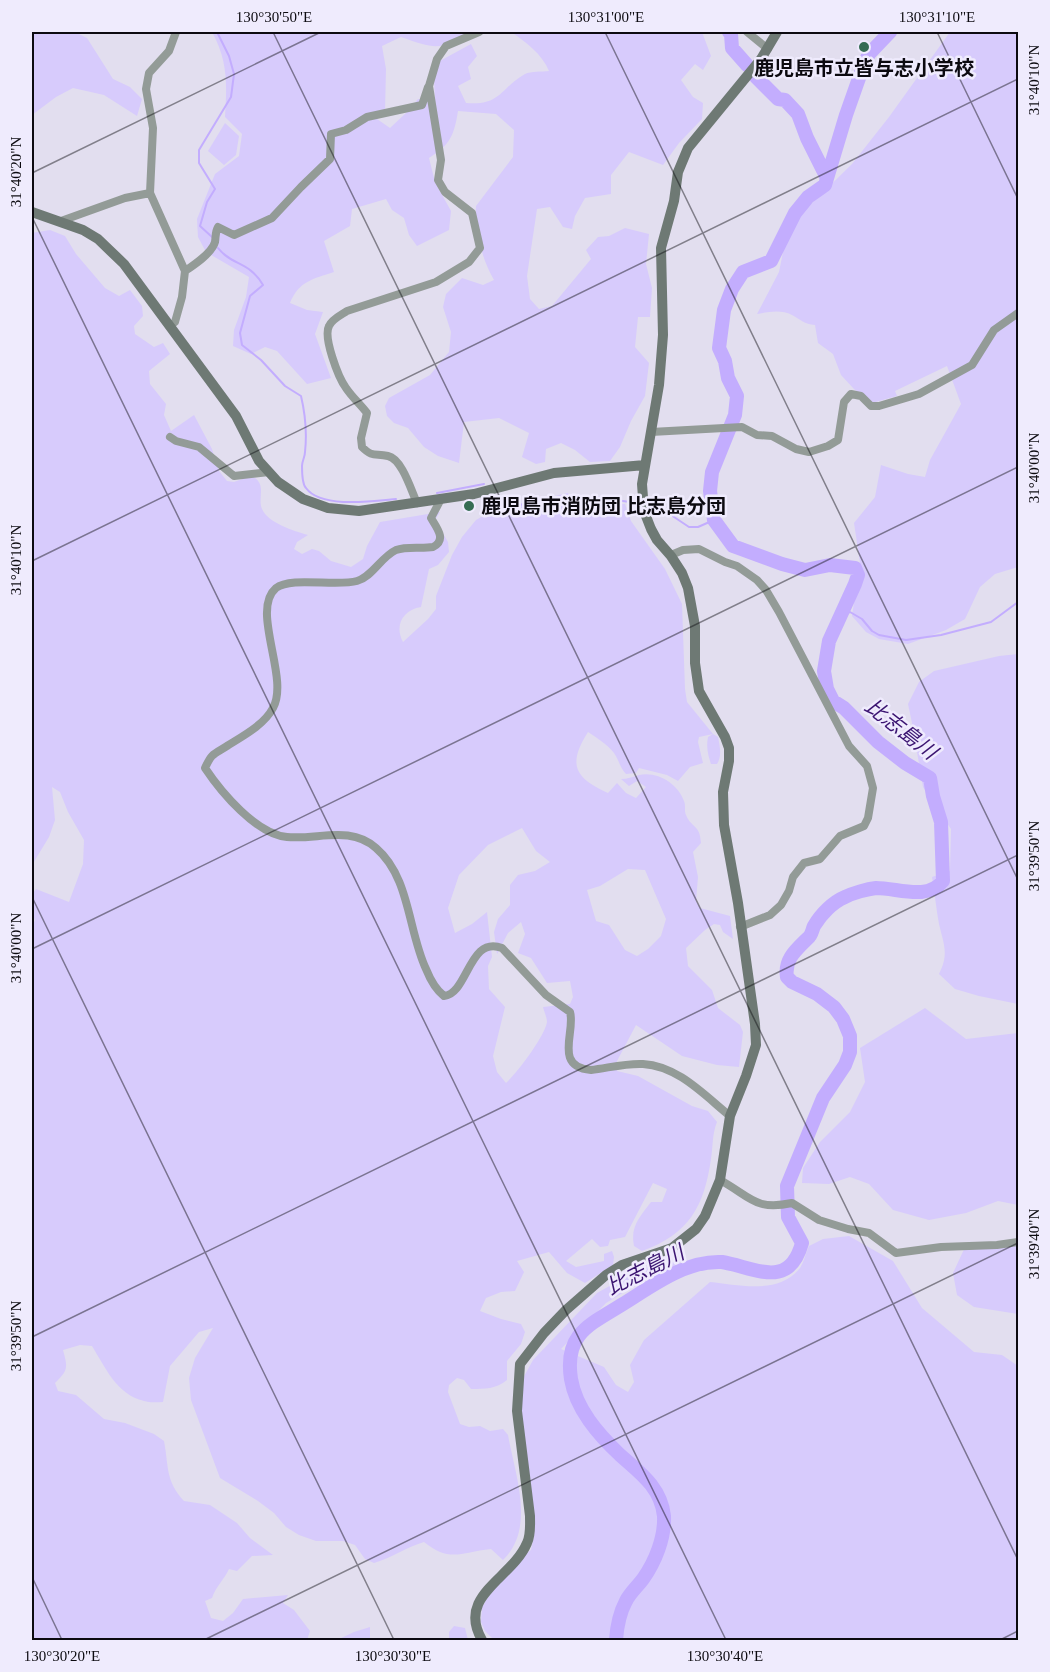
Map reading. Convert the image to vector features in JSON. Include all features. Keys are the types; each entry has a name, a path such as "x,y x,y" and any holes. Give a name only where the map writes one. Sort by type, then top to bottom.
{"street":[{"path":"170,326 176,322 185,271 150,193 153,128 146,81 156,63 169,51 176,32"},
{"path":"185,271 214,244 218,227 234,235 272,218 330,159 331,134 346,130 367,117 422,105 437,59 446,46 480,32"},
{"path":"747,32 768,49"},
{"path":"482,1641 475,1623 476,1607 486,1592 521,1553 530,1532 517,1411 520,1364 544,1333 566,1310 606,1275 622,1265 672,1248 696,1229 705,1216 720,1180 729,1116 756,1045 736,889 723,825 723,792 729,748 699,691 695,663 693,607 682,573 671,555 657,540 644,512 642,484 659,385 663,335 661,248 674,201 682,159 700,131 768,49 777,32"},
{"path":"417,503 398,462 390,456 374,456 362,447 361,438 367,413 346,389 339,376 327,334 329,325 347,311 436,282 469,262 480,248 472,213 445,192 438,180 441,160 429,86"},
{"path":"61,221 125,198 150,193"},
{"path":"32,212 83,230 110,250 124,264 236,416 268,472 303,499 328,508 359,511 474,494 554,473 645,465"},
{"path":"651,432 742,427 757,435 772,436 803,452 815,451 838,440 844,402 851,394 861,396 871,406 879,406 919,394 972,364 994,330 1018,313"},
{"path":"170,437 176,441 199,447 234,476 268,472"},
{"path":"441,499 431,518 440,532 441,540 433,547 395,551 360,580 345,584 289,583 275,589 267,614 277,679 277,696 273,708 247,734 214,754 205,768 244,813 269,831 287,837 339,834 354,836 375,847 396,875 418,949 431,981 444,996 456,989 473,961 487,947 502,948 546,995 570,1012 572,1019 567,1045 575,1064 591,1070 635,1064 662,1067 682,1077 729,1116"},
{"path":"671,555 683,550 699,549 737,566 757,580 779,612 849,746 867,766 872,778 873,788 868,818 864,826 840,836 820,859 804,862 793,877 789,891 781,905 770,915 740,927"},
{"path":"720,1180 760,1205 774,1207 792,1203 819,1220 869,1233 896,1254 941,1247 1018,1242"}],"shaded area":[{"path":"32,32 75,32 87,38 113,79 130,87 142,99 137,116 104,95 73,88 56,97 32,115"},
{"path":"212,32 473,32 445,45 431,46 401,37 382,46 386,69 385,111 377,119 390,128 418,99 435,99 434,80 438,62 471,44 477,56 468,67 471,79 458,86 466,103 478,103 493,99 525,74 549,71 538,54 511,32 702,32 711,56 703,70 695,64 681,80 693,97 703,103 702,119 679,143 663,165 629,152 611,175 611,194 585,198 575,216 572,229 563,227 550,207 537,209 527,276 530,299 539,309 552,306 591,259 586,250 598,237 609,236 625,228 649,234 646,264 652,288 650,317 638,317 635,347 649,363 645,396 620,447 610,461 590,462 575,450 561,443 546,449 545,462 536,464 522,457 529,433 499,418 464,422 459,463 438,456 424,447 408,428 394,423 387,416 385,406 389,398 430,375 449,352 451,332 443,307 446,294 462,278 483,285 494,280 480,244 476,206 513,157 514,130 496,114 458,111 450,139 442,149 429,158 435,182 451,211 449,230 417,246 409,235 404,218 392,210 386,199 352,209 350,226 324,241 334,272 302,285 290,303 307,310 323,312 315,334 331,378 307,384 277,351 265,347 251,354 233,346 234,330 246,297 249,277 206,252 198,237 197,219 215,174 239,156 242,134 225,117 224,63"},
{"path":"950,32 1018,32 1018,567 995,574 980,587 965,619 946,630 908,644 879,639 866,632 852,616 860,563 854,523 875,497 881,465 925,477 930,460 961,404 947,366 895,391 897,396 872,403 841,375 833,354 818,343 815,325 805,323 783,312 757,314 779,272 784,247 800,215 852,164"},
{"path":"225,123 239,136 236,155 224,165 208,151"},
{"path":"50,230 65,236 76,254 105,288 119,296 130,290 142,306 143,316 134,326 135,334 154,347 163,343 170,354 149,371 150,384 166,404 164,415 171,431 194,415 212,449 219,471 227,481 234,482 251,476 256,479 261,487 261,505 265,514 282,526 308,535 297,542 294,549 302,554 312,549 319,551 331,561 351,567 363,559 380,522 440,512 435,520 448,542 449,552 438,565 429,569 421,607 409,611 402,619 399,630 403,642 436,609 436,596 452,555 462,537 476,520 502,508 568,493 574,505 625,504 631,521 665,569 682,604 687,702 713,734 699,737 703,763 690,767 678,781 667,775 639,768 636,773 626,774 611,750 588,732 578,753 576,762 582,776 608,793 617,783 626,793 636,798 646,787 637,781 629,786 621,779 646,774 666,780 681,795 685,803 686,815 697,829 701,843 693,852 698,877 696,901 700,908 730,916 733,939 723,932 720,925 714,924 686,948 688,966 712,990 718,1008 740,1025 743,1032 739,1067 717,1065 682,1056 636,1025 617,1061 617,1071 638,1076 692,1106 708,1111 717,1122 704,1191 692,1217 683,1227 672,1236 642,1251 634,1246 633,1233 637,1222 651,1202 662,1202 667,1189 653,1183 625,1237 610,1240 608,1246 600,1247 592,1239 566,1261 576,1267 604,1261 604,1254 612,1251 613,1265 585,1283 567,1273 549,1252 517,1261 524,1272 515,1291 501,1292 486,1298 480,1311 521,1324 525,1332 521,1344 507,1361 507,1380 486,1389 471,1389 464,1380 457,1378 449,1385 448,1392 460,1424 469,1427 480,1426 490,1431 503,1429 508,1435 521,1500 521,1517 519,1533 513,1547 503,1560 491,1549 456,1555 441,1552 424,1542 374,1563 365,1559 355,1545 343,1541 316,1541 299,1535 286,1527 274,1513 258,1501 220,1478 191,1400 189,1378 195,1358 213,1328 199,1332 170,1366 163,1402 146,1402 126,1393 107,1371 92,1346 80,1345 63,1350 66,1368 55,1383 58,1391 76,1395 104,1419 125,1423 154,1434 164,1441 171,1480 184,1501 210,1505 237,1523 250,1538 273,1555 252,1556 237,1571 229,1569 212,1598 205,1601 211,1618 223,1621 233,1613 243,1599 288,1595 283,1603 294,1610 310,1631 307,1640 32,1640 32,923 35,921 31,900 36,889 69,902 83,864 84,840 60,792 52,787 55,820 49,837 32,865 32,233","holes":["522,828 536,851 550,862 535,871 518,875 510,885 510,905 498,919 494,932 497,954 508,933 521,922 525,934 518,953 531,958 547,983 570,981 573,997 570,1004 543,1007 547,1020 545,1028 530,1054 506,1083 497,1072 493,1056 505,1007 489,989 488,966 492,957 487,912 472,924 455,933 448,908 459,875 488,845","628,869 645,870 666,919 661,936 637,956 625,950 609,925 596,921 587,890 600,886"]},
{"path":"1018,654 1018,1004 955,989 939,974 944,961 945,949 932,877 950,871 951,829 923,787 917,752 910,732 912,723 908,704 919,682 934,671 999,656"},
{"path":"713,734 718,737 720,748 720,758 717,764 711,764 707,744 708,737"},
{"path":"925,1008 966,1039 1018,1033 1018,1205 998,1201 966,1213 929,1220 893,1210 869,1184 850,1177 829,1184 802,1183 803,1168 820,1142 850,1112 865,1082 860,1048"},
{"path":"849,1236 893,1261 922,1308 974,1352 1002,1355 1018,1366 1018,1640 494,1640 485,1631 481,1622 482,1607 509,1564 531,1550 534,1535 520,1403 522,1380 533,1360 597,1293 659,1262 681,1262 606,1303 561,1349 604,1367 616,1385 628,1392 634,1382 630,1365 644,1340 710,1282 758,1286 781,1282 800,1268 809,1246 823,1239"},
{"path":"967,1243 1018,1246 1018,1314 974,1307 957,1295 953,1273"},
{"path":"454,1626 465,1628 468,1640 449,1640 449,1632"},
{"path":"370,1627 370,1640 337,1640 354,1632"}],"waterway":[{"path":"212,237 200,226 207,202 215,189 199,163 199,150 231,97 234,74 229,56 217,32"},
{"path":"729,32 732,48 747,65"},
{"name":"比志島川","path":"616,1640 624,1606 655,1557 663,1533 664,1516 654,1488 604,1438 583,1411 571,1379 571,1351 575,1341 582,1332 600,1318 658,1282 695,1265 722,1262 770,1272 789,1267 796,1258 802,1243 788,1217 787,1186 823,1098 845,1065 850,1052 850,1036 843,1019 834,1007 817,994 792,982 787,977 787,965 796,950 810,935 820,917 841,899 876,888 912,892 929,891 943,881 941,822 930,778 905,763 878,742 844,708 833,701 827,689 824,671 829,641 855,584 858,575 855,568 830,565 805,570 733,546 714,520 710,491 712,472 735,415 737,396 728,378 725,361 719,348 724,310 732,289 743,272 771,261 795,213 808,197 825,185 864,64 869,54 890,32"},
{"path":"756,77 778,99 785,100 798,114 827,178"},
{"path":"218,248 223,254 246,267 258,277 263,285 250,296 240,333 242,345 261,360 285,386 301,396 306,431 302,466 305,486 313,495 335,501 362,502 396,499"},
{"path":"437,493 484,484"},
{"path":"504,500 517,505 594,497 630,502"},
{"path":"668,513 689,527 698,527 714,520"},
{"path":"841,615 850,612 862,619 872,631 879,635 906,640 941,635 991,622 1018,602"}],"place":[{"name":"鹿児島市立皆与志小学校","path":"864,47"},
{"name":"鹿児島市消防団 比志島分団","path":"469,506"}]}
